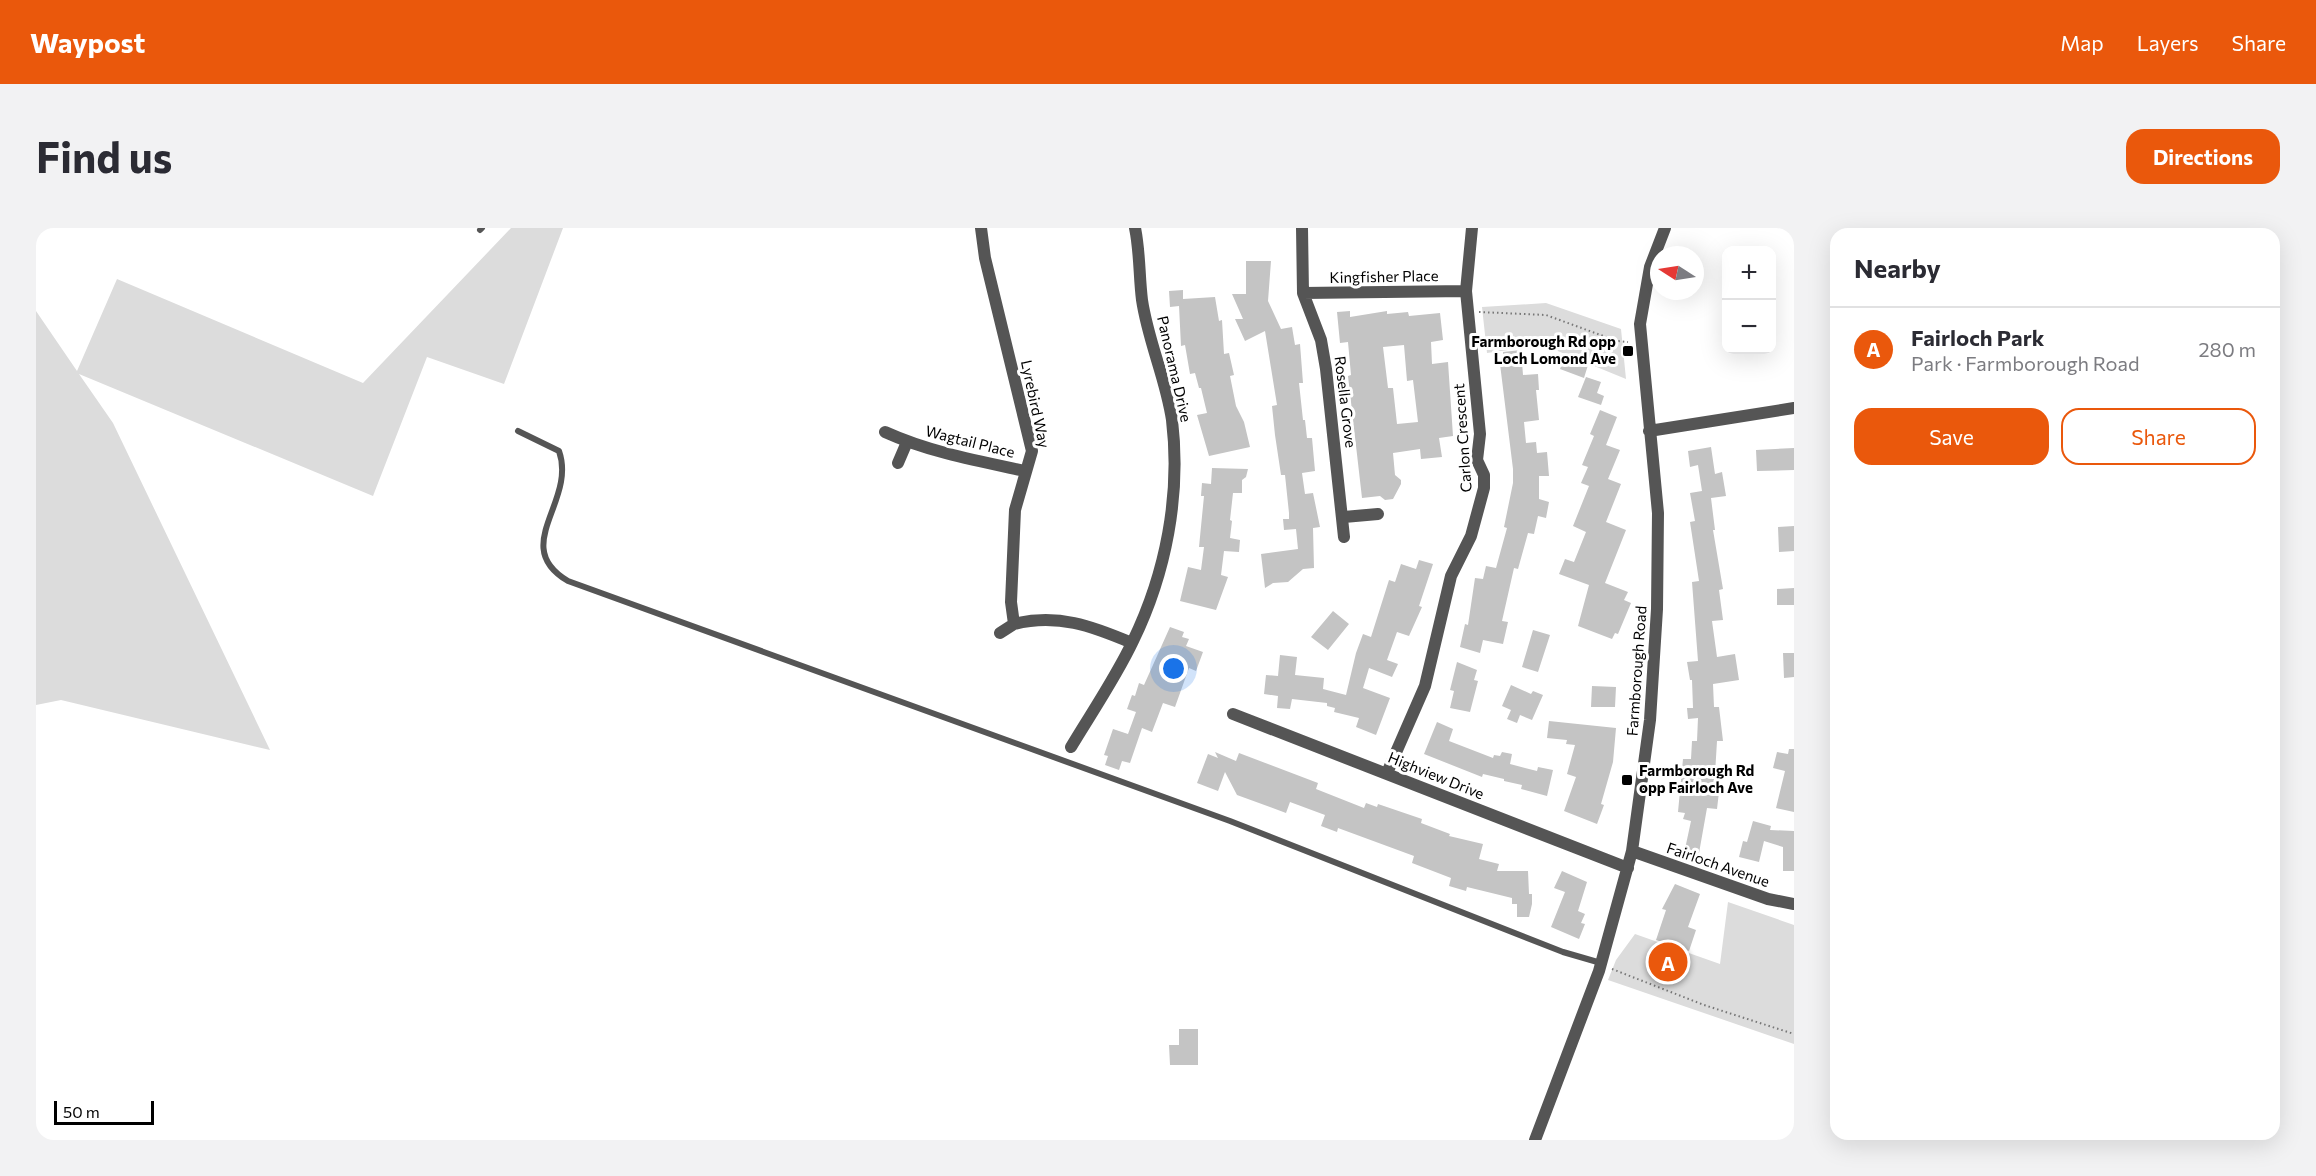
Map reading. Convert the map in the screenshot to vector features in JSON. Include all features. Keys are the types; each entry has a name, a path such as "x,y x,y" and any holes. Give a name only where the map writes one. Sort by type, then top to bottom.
{"street":[{"name":"Lyrebird Way","path":"981,228 985,258 1030,440 1030,461 1025,471 1015,510 1011,602 1014,624"},
{"name":"Panorama Drive","path":"1071,747 1132,643 1159,577 1166,544 1175,475 1171,417 1142,300 1135,228"},
{"name":"Rosella Grove","path":"1302,228 1303,293 1323,349 1344,518 1344,537"},
{"name":"Carlon Crescent","path":"1388,773 1425,686 1451,576 1471,536 1484,488 1484,476 1477,459 1480,434 1466,291 1472,228"},
{"name":"Farmborough Road","path":"1535,1140 1601,963 1632,851 1650,720 1657,609 1658,513 1640,343 1641,309 1650,267 1665,228"},
{"name":"Kingfisher Place","path":"1303,293 1466,291"},
{"path":"1650,431 1794,408"},
{"name":"Wagtail Place","path":"885,432 907,442 1025,471"},
{"name":"Wagtail Place","path":"898,463 907,442"},
{"path":"1344,518 1378,514"},
{"path":"1000,633 1014,624 1034,618 1065,619 1098,628 1132,643"},
{"name":"Highview Drive","path":"1233,714 1628,868"},
{"name":"Fairloch Avenue","path":"1632,851 1768,899 1794,904"}],"lane":[{"path":"518,431 559,451 564,465 563,480 543,538 543,558 554,573 568,581 1230,820 1542,944 1601,963"}],"path":[{"path":"1468,313 1487,311 1546,315 1617,341 1640,343"},
{"path":"1601,963 1704,1005 1794,1034"}],"shaded area":[{"path":"511,228 563,228 504,384 427,357 373,496 79,374 113,423 270,750 61,700 36,705 36,311 77,371 117,279 363,383"},
{"path":"1546,303 1621,329 1626,379 1543,345 1487,353 1482,307"},
{"path":"1728,902 1794,925 1794,1044 1608,980 1616,960 1635,934 1720,964"}],"building":[{"path":"1246,261 1271,261 1268,301 1281,329 1292,327 1295,345 1300,344 1303,383 1299,383 1303,420 1305,420 1307,438 1312,438 1315,471 1302,473 1305,494 1313,493 1320,527 1313,528 1314,568 1303,569 1288,582 1273,583 1265,588 1261,554 1298,549 1296,529 1284,530 1283,519 1289,519 1289,513 1285,475 1281,475 1275,435 1272,406 1277,405 1265,331 1245,341 1235,319 1243,319 1232,294 1246,294"},
{"path":"1183,290 1183,299 1215,297 1219,321 1222,320 1224,354 1229,353 1234,375 1230,376 1236,406 1244,422 1250,447 1209,456 1197,415 1207,413 1201,388 1199,388 1195,373 1190,374 1185,345 1181,346 1179,306 1170,307 1169,291"},
{"path":"1350,311 1350,317 1387,311 1387,314 1408,312 1409,316 1440,313 1443,340 1431,342 1432,364 1448,362 1453,436 1439,438 1442,457 1421,459 1420,449 1393,453 1395,475 1401,480 1401,484 1393,499 1385,500 1380,496 1362,498 1348,376 1351,375 1348,342 1340,343 1337,312","holes":["1404,345 1407,381 1413,380 1418,422 1397,424 1393,388 1388,388 1383,347"]},
{"path":"1521,350 1523,375 1538,374 1539,390 1536,390 1539,420 1524,422 1526,443 1536,442 1537,453 1547,452 1549,476 1539,476 1539,499 1549,502 1546,518 1538,516 1534,534 1528,533 1518,569 1514,568 1502,621 1508,622 1503,644 1483,640 1480,653 1460,647 1465,624 1468,625 1475,578 1483,579 1486,566 1496,568 1507,528 1504,527 1513,483 1513,469 1500,364 1504,364 1503,352"},
{"path":"1565,356 1588,365 1584,378 1560,369"},
{"path":"1586,377 1601,382 1597,393 1604,396 1601,405 1578,397"},
{"path":"1600,410 1617,417 1606,445 1620,450 1608,479 1621,484 1606,522 1626,530 1605,583 1628,592 1624,600 1631,603 1618,634 1615,633 1612,639 1578,626 1589,585 1559,574 1565,559 1574,562 1586,532 1573,526 1589,486 1581,483 1588,467 1582,465 1594,436 1590,434"},
{"path":"1711,447 1715,474 1722,472 1726,496 1711,498 1715,530 1713,530 1723,589 1719,590 1723,620 1712,621 1717,657 1735,654 1739,680 1713,684 1714,707 1719,707 1723,741 1717,741 1714,791 1719,792 1717,809 1707,808 1699,853 1685,849 1691,821 1683,819 1685,813 1678,812 1683,759 1691,759 1692,741 1697,741 1698,718 1688,719 1687,708 1693,708 1692,680 1690,680 1687,662 1698,661 1692,582 1699,581 1690,522 1695,521 1690,493 1702,491 1698,465 1690,467 1688,451"},
{"path":"1794,448 1794,470 1757,471 1756,450"},
{"path":"1212,468 1248,469 1246,477 1242,480 1242,493 1233,493 1230,520 1232,521 1230,538 1240,540 1239,552 1224,551 1221,575 1228,577 1216,610 1180,601 1188,567 1201,570 1204,547 1199,547 1204,496 1201,496 1202,483 1211,484"},
{"path":"1794,526 1794,551 1779,552 1778,527"},
{"path":"1419,560 1433,564 1419,606 1422,607 1409,636 1397,632 1387,660 1398,664 1392,677 1369,668 1363,688 1390,698 1376,735 1356,727 1359,718 1334,712 1335,708 1327,706 1327,703 1292,699 1290,709 1277,708 1278,696 1264,694 1266,675 1278,676 1280,655 1297,657 1295,675 1324,678 1323,689 1346,695 1363,634 1371,637 1389,580 1395,582 1401,564 1416,569"},
{"path":"1794,588 1794,605 1777,605 1777,589"},
{"path":"1333,611 1349,624 1328,650 1311,637"},
{"path":"1170,627 1184,632 1182,637 1189,639 1186,646 1203,652 1196,671 1189,668 1175,707 1163,703 1152,732 1142,728 1130,763 1122,761 1119,770 1105,765 1108,756 1104,755 1113,729 1128,734 1136,712 1127,709 1132,695 1135,696 1139,683 1144,685"},
{"path":"1533,630 1550,635 1538,672 1522,667"},
{"path":"1783,653 1794,653 1794,677 1784,678"},
{"path":"1457,662 1477,670 1474,680 1478,681 1470,712 1450,708 1454,691 1450,690"},
{"path":"1511,685 1531,694 1533,691 1543,695 1532,720 1520,715 1517,723 1507,719 1511,710 1502,706"},
{"path":"1592,686 1616,687 1615,707 1591,707"},
{"path":"1549,721 1616,728 1613,762 1601,804 1604,805 1597,824 1564,811 1576,777 1567,774 1575,745 1566,744 1567,740 1547,738"},
{"path":"1437,722 1453,729 1449,741 1493,758 1494,755 1500,756 1502,752 1512,754 1510,764 1537,771 1538,767 1553,770 1547,796 1521,789 1522,785 1504,781 1504,779 1483,774 1482,777 1424,754"},
{"path":"1789,749 1794,749 1794,812 1776,808 1785,771 1773,768 1777,752 1788,754"},
{"path":"1215,752 1236,761 1239,753 1318,783 1316,789 1364,808 1366,803 1377,807 1378,804 1422,819 1421,823 1450,834 1449,836 1483,844 1479,859 1499,864 1497,871 1528,871 1529,894 1532,894 1529,917 1517,917 1517,904 1512,904 1512,898 1467,887 1466,891 1449,886 1451,878 1412,863 1414,856 1338,828 1337,832 1321,826 1325,815 1290,802 1286,813 1237,795 1225,772 1218,791 1197,783 1208,754 1218,758"},
{"path":"1753,821 1771,826 1770,830 1794,831 1794,871 1783,871 1783,847 1764,841 1759,862 1739,857 1743,841 1747,842"},
{"path":"1562,871 1587,882 1578,911 1585,914 1581,923 1585,924 1579,939 1551,927 1565,892 1554,888"},
{"path":"1675,884 1700,894 1688,927 1696,930 1689,951 1656,940 1666,910 1662,909"},
{"path":"1179,1029 1198,1029 1198,1065 1170,1065 1169,1045 1179,1045"}],"place":[{"name":"Farmborough Rd opp Loch Lomond Ave","path":"1628,351"},
{"name":"Farmborough Rd opp Fairloch Ave","path":"1627,780"},
{"name":"Fairloch Park","path":"1668,962"}]}
